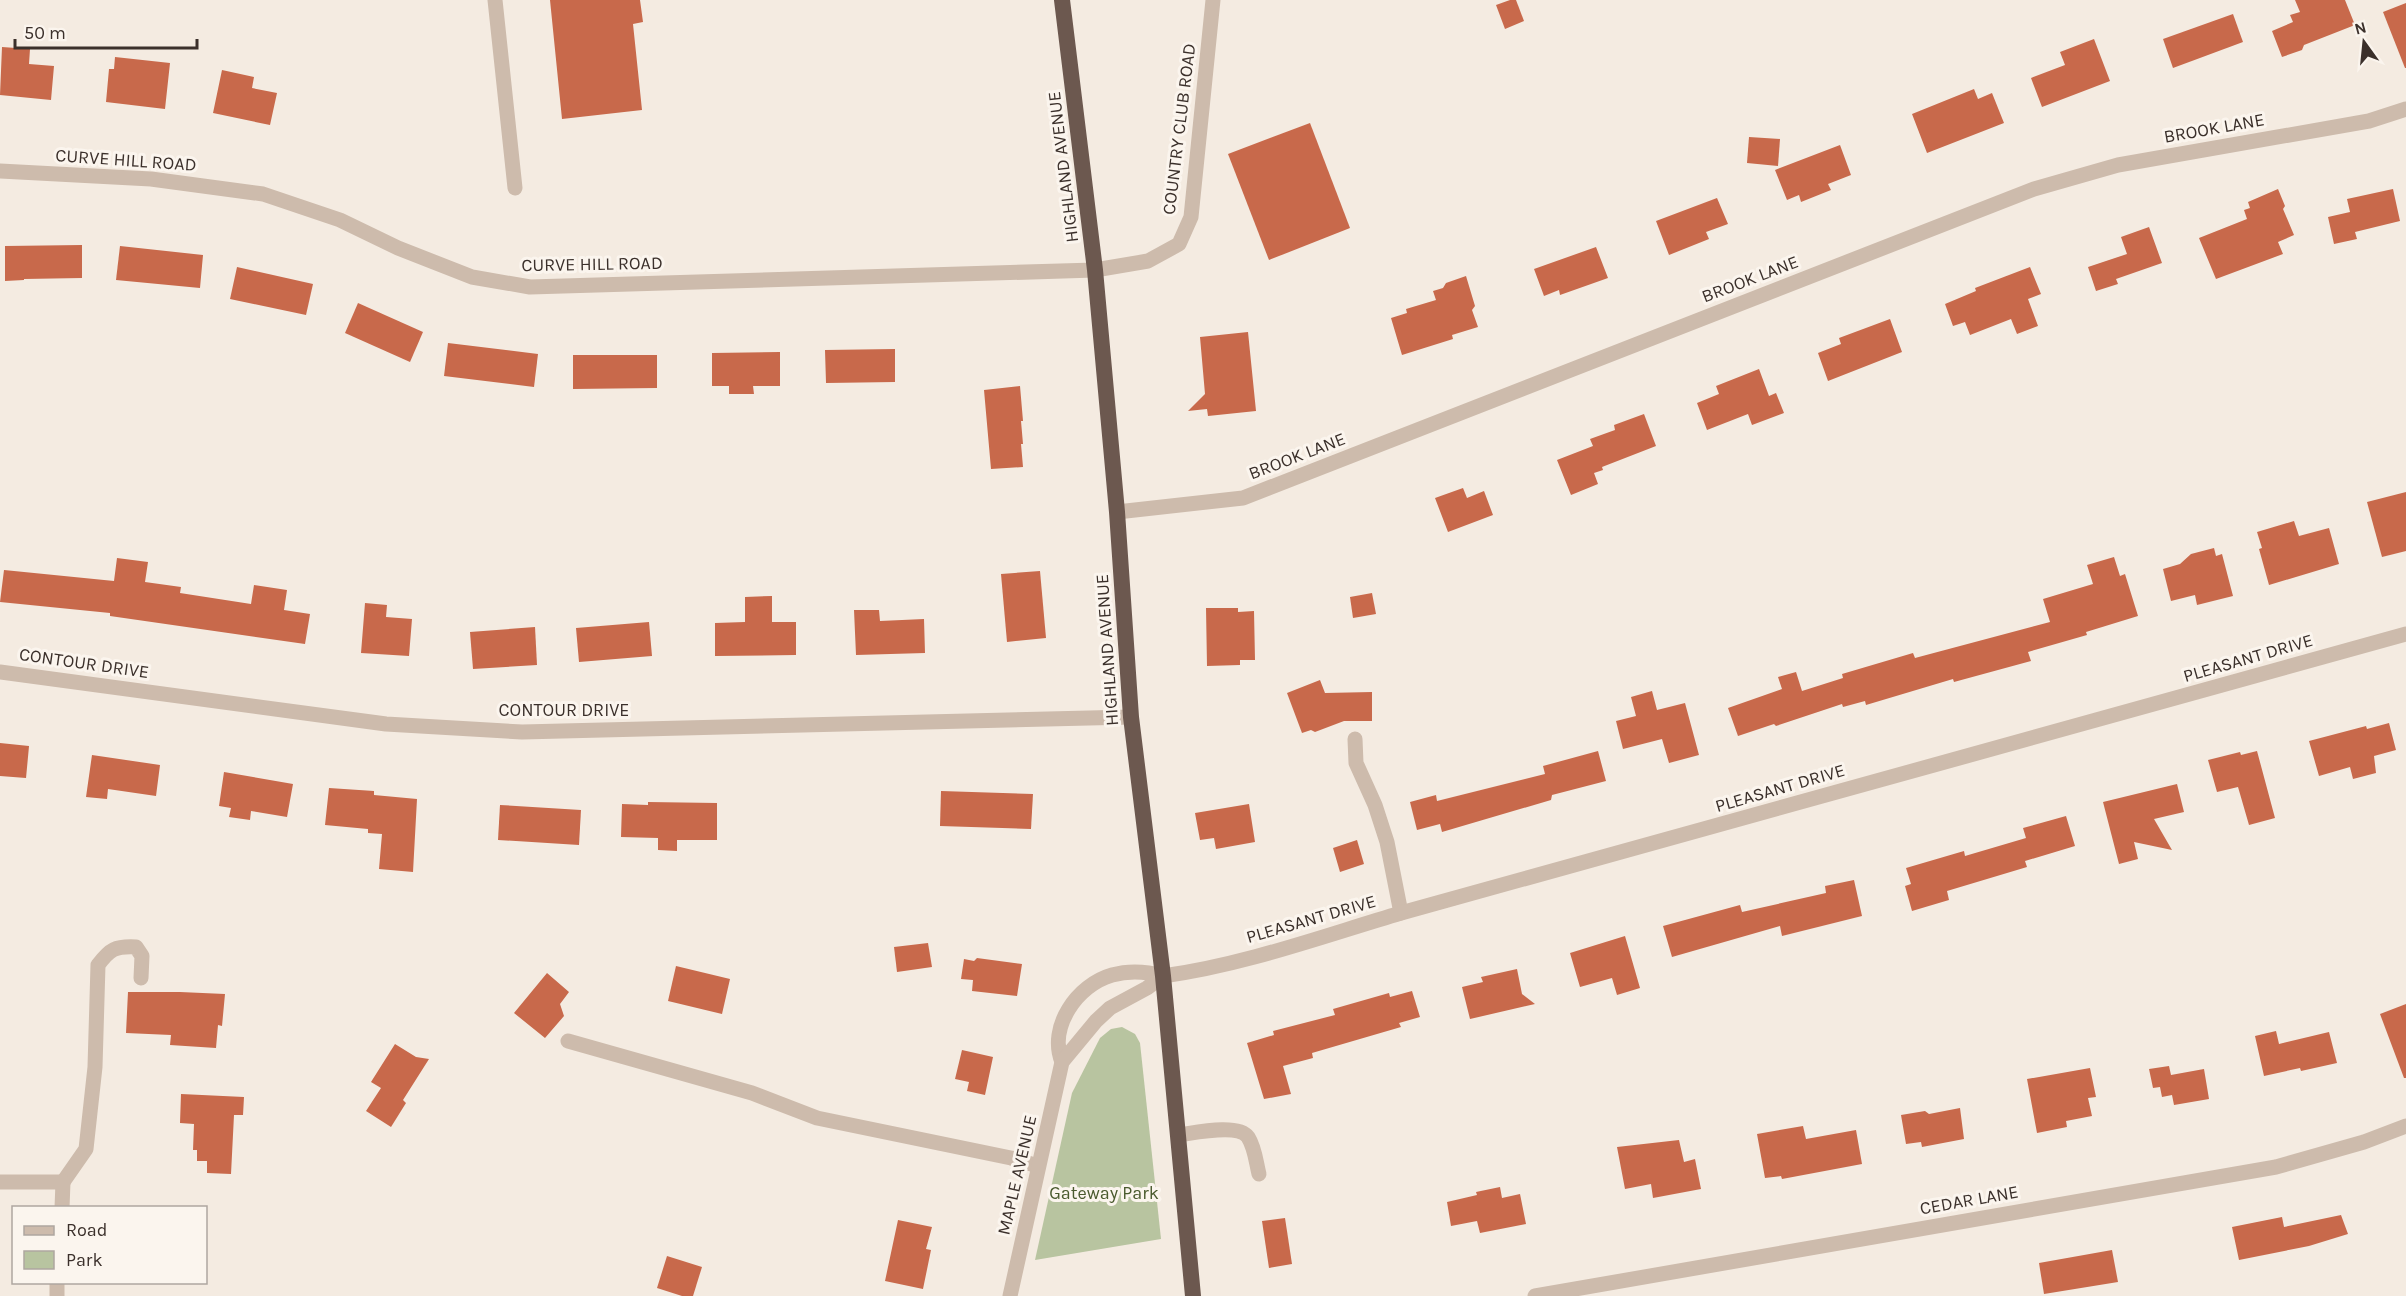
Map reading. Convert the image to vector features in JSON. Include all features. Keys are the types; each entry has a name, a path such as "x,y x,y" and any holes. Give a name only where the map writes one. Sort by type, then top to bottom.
{"highway":[{"name":"HIGHLAND AVENUE","path":"1062,0 1095,270 1117,512 1131,717 1163,976 1193,1296"}],"street":[{"path":"495,0 515,188"},
{"name":"COUNTRY CLUB ROAD","path":"1095,270 1148,261 1179,244 1191,217 1214,0"},
{"name":"BROOK LANE","path":"1117,512 1243,498 2034,189 2118,165 2369,121 2406,109"},
{"name":"CURVE HILL ROAD","path":"0,171 151,179 263,194 340,220 398,248 472,277 530,287 1095,270"},
{"name":"PLEASANT DRIVE","path":"1163,976 1191,972 1239,960 2406,634"},
{"name":"CONTOUR DRIVE","path":"0,672 386,724 522,732 1131,717"},
{"path":"1355,739 1356,763 1375,805 1388,842 1401,913"},
{"path":"62,1206 63,1182 86,1149 95,1067 98,965 109,951 122,946 136,947 142,956 141,978"},
{"name":"MAPLE AVENUE","path":"1010,1296 1062,1062 1057,1041 1065,1014 1093,985 1110,976 1127,972 1146,972 1163,976"},
{"name":"MAPLE AVENUE","path":"1062,1062 1103,1015 1163,976"},
{"path":"568,1041 752,1093 817,1118 1011,1158 1038,1166"},
{"name":"CEDAR LANE","path":"1535,1296 2276,1167 2364,1142 2406,1126"},
{"path":"1178,1135 1235,1129 1247,1135 1254,1150 1258,1174"},
{"path":"0,1182 63,1182"}],"green space":[{"name":"Gateway Park","path":"1122,1027 1135,1034 1140,1043 1161,1239 1035,1260 1072,1093 1100,1038 1111,1029"}],"building":[{"path":"550,0 640,0 643,22 633,24 642,110 562,119"},
{"path":"1516,0 1524,21 1505,29 1496,5"},
{"path":"2295,0 2345,0 2355,25 2304,45 2302,50 2282,57 2272,31 2293,22 2290,15 2300,12"},
{"path":"2406,3 2406,68 2405,68 2383,12"},
{"path":"2233,14 2243,42 2173,68 2163,39"},
{"path":"2094,39 2110,81 2042,107 2031,78 2065,65 2060,52"},
{"path":"2,47 30,49 29,64 54,66 51,100 0,95"},
{"path":"115,57 170,63 165,109 106,102 109,69 114,69"},
{"path":"222,70 254,77 252,88 277,93 270,125 213,113"},
{"path":"1974,89 1978,99 1992,93 2004,123 1927,153 1912,114"},
{"path":"1310,123 1350,228 1269,260 1228,154"},
{"path":"1749,137 1780,139 1778,166 1747,163"},
{"path":"1840,145 1851,175 1828,184 1831,190 1801,202 1799,195 1787,200 1775,170"},
{"path":"2278,189 2285,206 2283,209 2294,235 2278,242 2283,254 2216,279 2199,238 2247,219 2244,210 2250,208 2248,202"},
{"path":"2393,189 2400,221 2355,232 2357,239 2334,244 2328,217 2350,212 2347,199"},
{"path":"1717,198 1728,224 1706,232 1709,239 1669,255 1656,221"},
{"path":"2149,227 2162,263 2116,279 2118,284 2096,291 2088,267 2127,254 2121,237"},
{"path":"82,245 82,278 5,281 5,246"},
{"path":"120,246 203,255 200,288 116,280"},
{"path":"1596,247 1608,278 1560,295 1559,290 1544,296 1534,269"},
{"path":"237,267 313,284 306,315 230,299"},
{"path":"2030,267 2041,294 2028,299 2038,326 2017,334 2011,319 1970,335 1965,322 1953,326 1945,304 1976,291 1975,288"},
{"path":"1466,276 1475,306 1472,310 1478,327 1452,335 1453,339 1402,355 1391,318 1407,313 1406,309 1436,300 1433,291 1443,288 1446,283"},
{"path":"358,303 423,332 410,362 345,333"},
{"path":"1890,319 1902,352 1828,381 1818,353 1841,344 1839,338"},
{"path":"1248,332 1256,411 1208,416 1207,409 1188,411 1205,394 1200,337"},
{"path":"448,343 538,354 534,387 444,376"},
{"path":"895,349 895,382 826,383 825,350"},
{"path":"780,352 780,386 753,386 754,394 729,394 729,386 712,386 712,353"},
{"path":"573,355 657,355 657,388 573,389"},
{"path":"1759,369 1769,396 1776,393 1784,413 1752,425 1748,414 1707,430 1697,403 1719,394 1716,386"},
{"path":"1020,386 1023,467 991,469 984,390"},
{"path":"1644,414 1656,446 1602,467 1603,470 1594,473 1598,484 1571,495 1557,460 1593,446 1590,439 1615,430 1614,425"},
{"path":"1463,488 1467,498 1484,491 1493,515 1448,532 1435,498"},
{"path":"2406,492 2406,551 2382,557 2367,502"},
{"path":"2294,521 2299,536 2329,528 2339,564 2269,585 2259,549 2262,548 2257,532"},
{"path":"2214,548 2216,556 2222,554 2233,596 2197,605 2195,595 2171,601 2163,569 2180,564 2191,554"},
{"path":"2114,557 2120,576 2125,574 2138,616 2086,632 2087,635 2028,652 2031,661 1954,682 1953,679 1866,705 1865,701 1843,707 1842,704 1738,736 1728,708 1782,689 1778,677 1796,672 1802,691 1843,678 1842,674 1913,653 1915,658 2050,622 2043,599 2093,584 2087,565"},
{"path":"117,558 148,562 145,582 181,587 180,593 251,604 254,585 287,590 284,610 310,614 305,644 110,616 110,613 0,602 4,570 114,581"},
{"path":"1040,571 1046,638 1007,642 1001,574"},
{"path":"1372,593 1376,614 1353,618 1350,597"},
{"path":"772,596 772,622 796,622 796,655 715,656 715,623 745,622 745,597"},
{"path":"365,603 387,605 386,617 412,619 409,656 361,653"},
{"path":"1206,608 1238,608 1238,612 1254,611 1255,660 1240,660 1240,665 1207,666"},
{"path":"854,610 879,610 880,621 924,619 925,653 856,655"},
{"path":"649,622 652,656 579,662 576,628"},
{"path":"535,627 537,665 473,669 470,632"},
{"path":"1320,680 1325,693 1372,692 1372,721 1344,721 1315,732 1311,730 1302,733 1287,693"},
{"path":"1652,691 1657,710 1685,703 1699,755 1669,763 1662,739 1623,749 1616,721 1636,716 1631,697"},
{"path":"2389,723 2396,750 2374,756 2376,773 2353,779 2350,767 2319,776 2309,741 2366,726 2367,729"},
{"path":"0,743 29,746 26,778 0,776"},
{"path":"1598,751 1606,781 1552,795 1551,800 1442,832 1440,824 1417,830 1410,802 1436,795 1437,801 1545,774 1543,766"},
{"path":"2257,751 2275,818 2249,825 2238,787 2217,792 2208,760 2240,752 2241,755"},
{"path":"92,755 160,765 156,796 108,789 107,799 86,797"},
{"path":"224,772 293,784 287,817 251,811 250,820 229,817 231,808 219,806"},
{"path":"2177,784 2184,812 2154,819 2172,850 2134,842 2138,859 2119,864 2103,802"},
{"path":"329,788 374,791 374,795 417,799 413,872 379,869 382,834 368,833 368,829 325,825"},
{"path":"941,791 1033,794 1031,829 940,826"},
{"path":"648,802 717,803 717,840 677,840 677,851 658,850 658,838 621,837 622,804 648,805"},
{"path":"1249,804 1255,842 1216,849 1214,838 1200,840 1195,813"},
{"path":"500,805 581,810 579,845 498,840"},
{"path":"2066,816 2075,846 2025,861 2027,867 1947,891 1949,900 1912,911 1905,886 1911,884 1906,868 1964,851 1965,856 2026,838 2023,828"},
{"path":"1357,840 1364,864 1340,872 1333,848"},
{"path":"1854,880 1862,916 1782,936 1780,926 1672,957 1663,926 1740,905 1742,912 1826,893 1825,886"},
{"path":"1625,936 1640,988 1617,995 1612,978 1580,987 1570,953"},
{"path":"928,943 932,967 897,972 894,947"},
{"path":"977,958 1022,964 1017,996 972,991 973,980 961,979 964,959 974,961"},
{"path":"676,966 730,979 722,1014 668,1001"},
{"path":"1517,969 1522,994 1535,1004 1470,1019 1462,987 1483,982 1481,977"},
{"path":"547,973 569,992 560,1004 564,1016 545,1038 514,1013"},
{"path":"1412,991 1420,1017 1399,1023 1401,1027 1312,1053 1313,1058 1283,1066 1291,1094 1264,1099 1247,1043 1274,1035 1273,1031 1335,1015 1333,1009 1389,993 1390,997"},
{"path":"128,992 225,994 222,1026 218,1025 216,1048 170,1045 171,1035 126,1033"},
{"path":"2406,1004 2406,1078 2404,1078 2380,1014"},
{"path":"2276,1031 2279,1044 2329,1032 2337,1063 2264,1076 2255,1036"},
{"path":"395,1044 416,1057 429,1059 403,1100 406,1103 391,1127 366,1111 381,1088 371,1082"},
{"path":"962,1050 993,1057 985,1095 967,1091 969,1082 955,1079"},
{"path":"2169,1066 2171,1075 2204,1069 2209,1099 2174,1105 2172,1095 2162,1097 2160,1087 2153,1088 2149,1069"},
{"path":"2090,1068 2096,1097 2088,1098 2092,1116 2066,1121 2067,1127 2037,1133 2027,1079"},
{"path":"181,1094 244,1097 243,1115 234,1115 231,1174 207,1173 207,1161 197,1161 197,1150 193,1150 194,1124 180,1123"},
{"path":"1960,1108 1964,1139 1922,1147 1921,1142 1906,1144 1901,1115 1925,1111 1929,1114"},
{"path":"1803,1126 1806,1139 1856,1130 1862,1164 1782,1179 1781,1176 1765,1178 1757,1134"},
{"path":"1679,1140 1684,1162 1695,1159 1701,1189 1653,1198 1651,1184 1625,1189 1617,1147"},
{"path":"1500,1187 1502,1198 1520,1194 1526,1224 1480,1233 1477,1221 1451,1226 1447,1202"},
{"path":"2341,1215 2348,1234 2309,1246 2239,1260 2232,1227 2282,1217 2284,1227"},
{"path":"1285,1218 1292,1264 1269,1268 1262,1221"},
{"path":"898,1220 932,1227 926,1249 931,1250 923,1289 885,1281"},
{"path":"2112,1250 2118,1282 2044,1294 2039,1263"},
{"path":"667,1256 702,1267 693,1296 682,1296 657,1288"}]}
